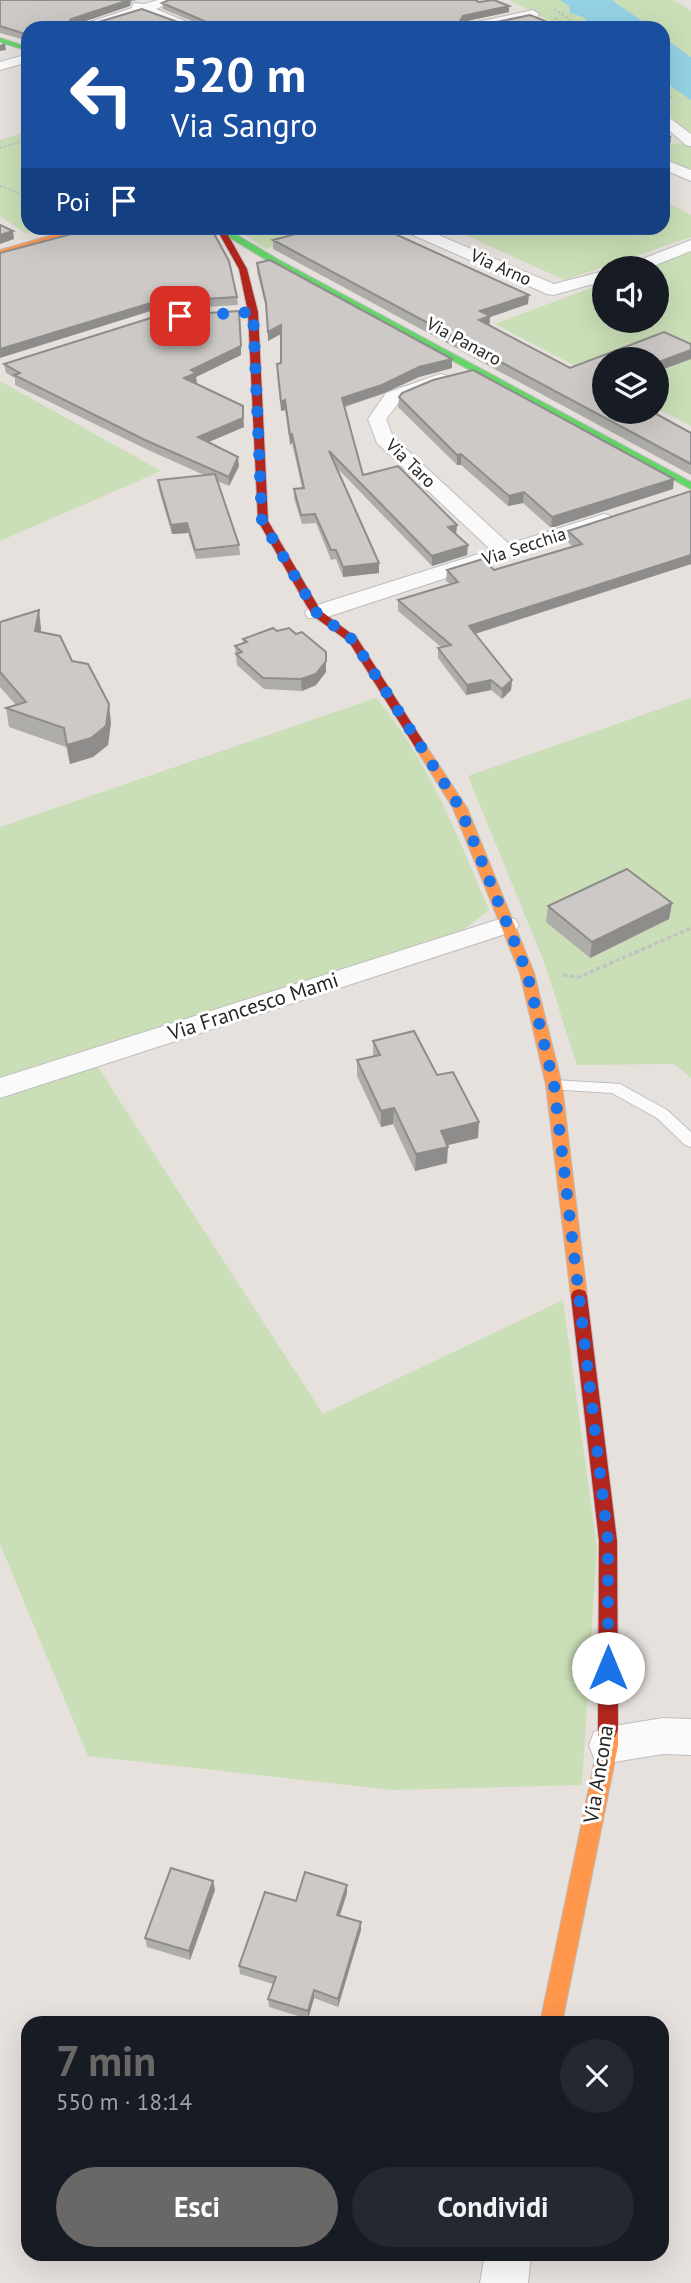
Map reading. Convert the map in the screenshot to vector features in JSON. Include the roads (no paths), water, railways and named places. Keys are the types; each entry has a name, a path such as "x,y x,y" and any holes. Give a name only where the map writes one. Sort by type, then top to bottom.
{"street":[{"path":"121,0 177,21"},
{"path":"101,21 171,0"},
{"path":"516,6 538,18 517,21"},
{"path":"0,40 21,47"},
{"path":"6,64 21,53"},
{"path":"670,123 691,142"},
{"path":"670,166 691,176"},
{"path":"0,253 60,235"},
{"name":"Via Ancona","path":"225,235 249,268 246,312 262,521 316,612 353,640 460,808 527,973 554,1085 608,1541 607,1745 552,2016"},
{"name":"Via Panaro","path":"230,235 270,263 476,370 687,492"},
{"name":"Via Arno","path":"426,235 553,290 592,279"},
{"path":"663,256 691,245"},
{"name":"Via Taro","path":"476,370 426,383 393,397 377,419 384,439 506,552"},
{"name":"Via Secchia","path":"316,612 625,513"},
{"name":"Via Francesco Mami","path":"0,1088 506,925"},
{"path":"607,1745 663,1736 691,1737"},
{"path":"504,2283 507,2261"}],"lane":[{"path":"554,1085 615,1088 662,1114 691,1141"}],"water":[{"path":"560,0 612,0 642,21 588,21 570,13 569,6"},
{"path":"670,42 691,57 691,100 670,86"}]}
